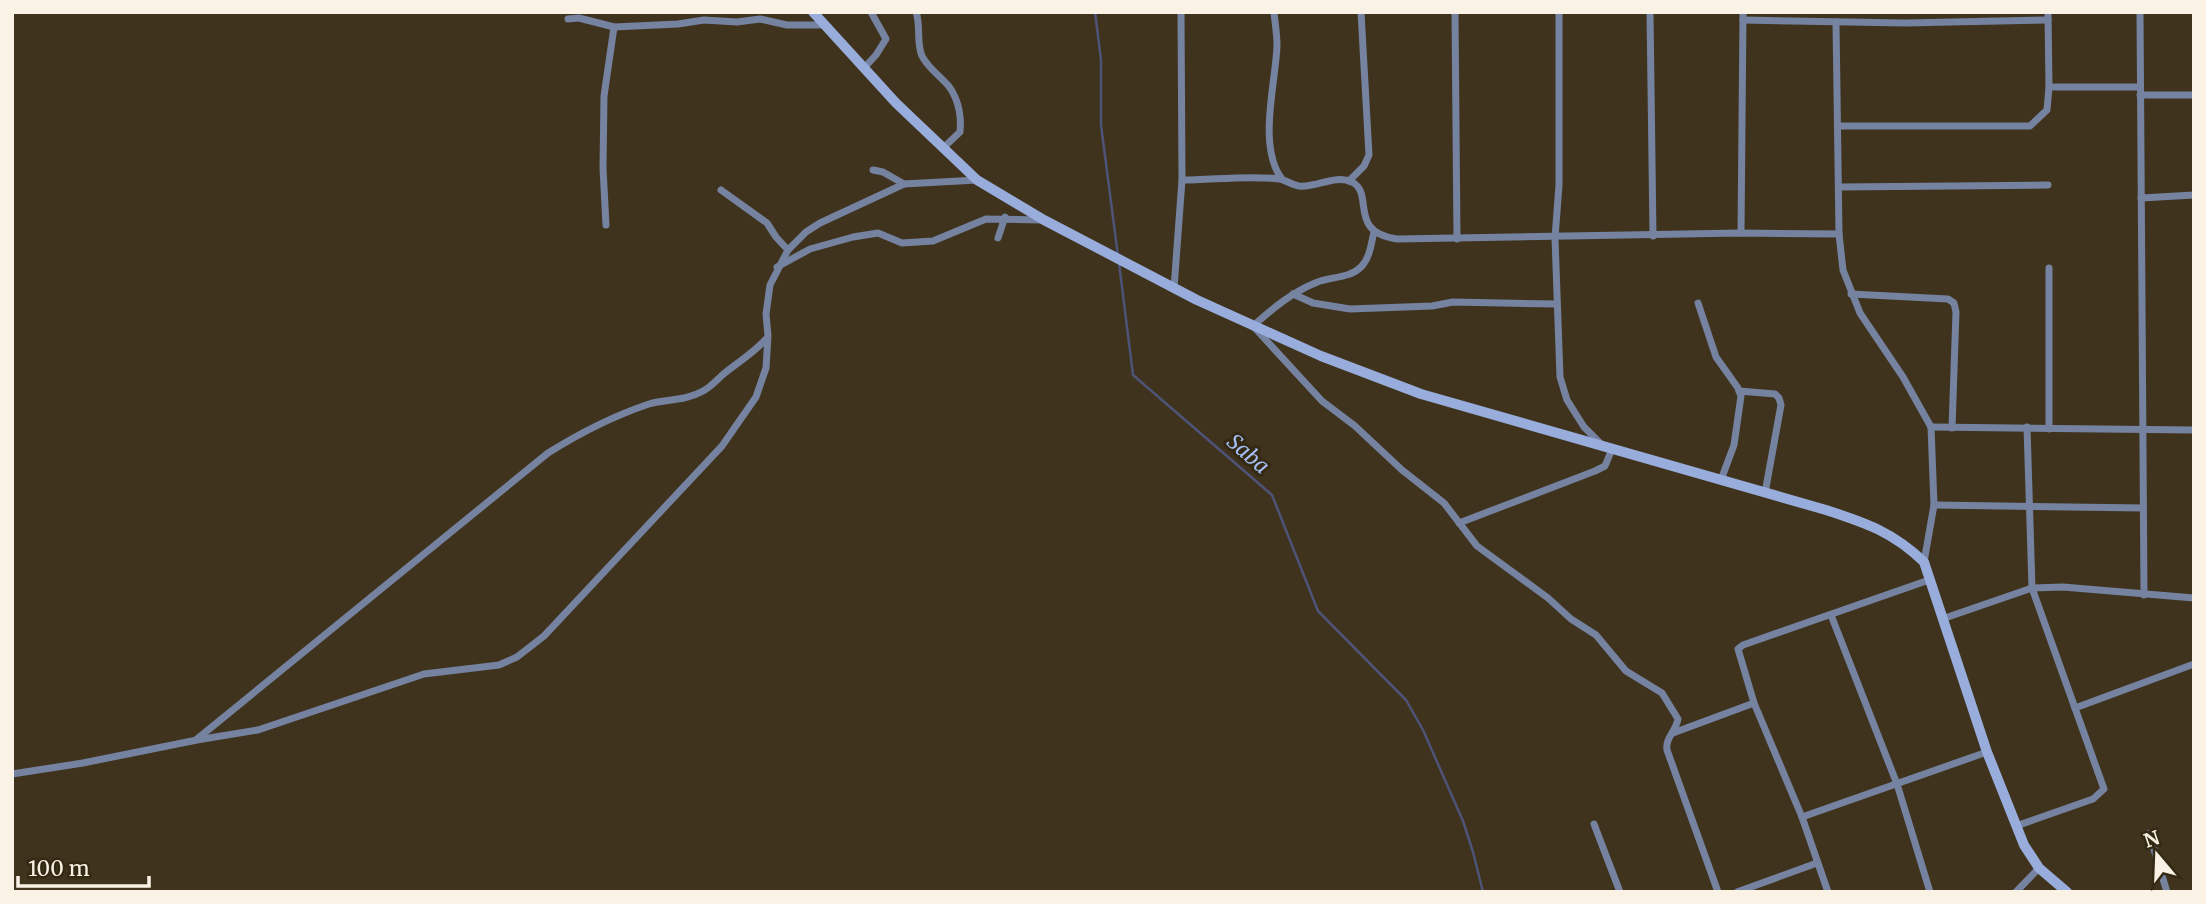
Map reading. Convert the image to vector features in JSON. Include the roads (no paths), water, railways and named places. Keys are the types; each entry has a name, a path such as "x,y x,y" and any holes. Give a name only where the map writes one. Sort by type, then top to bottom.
{"street":[{"path":"813,12 864,68 977,180 1044,220 1174,288 1364,374 1421,394 1835,513 1886,532 1924,562"},
{"path":"864,68 886,38 872,12"},
{"path":"916,12 922,56 946,83 959,104 961,132 943,148"},
{"path":"1174,288 1182,180 1181,12"},
{"path":"1274,12 1277,44 1270,108 1270,138 1275,163 1282,179"},
{"path":"1349,181 1364,166 1369,155 1361,12"},
{"path":"1455,12 1457,239"},
{"path":"1559,12 1559,185 1555,238 1560,377 1567,400 1584,427 1608,448"},
{"path":"1650,12 1653,236"},
{"path":"1905,12 1905,23"},
{"path":"2140,12 2144,594"},
{"path":"1741,233 1743,16 1905,23 2048,16 2047,110 2030,126 1839,126"},
{"path":"568,19 579,18 614,27 760,19 787,25 823,24"},
{"path":"1836,22 1839,234 1843,270 1860,313 1903,377 1931,427 1934,505 1924,562 1929,580 1987,752 2024,845 2039,868 2067,892"},
{"path":"606,225 603,168 604,96 614,27"},
{"path":"2049,87 2194,95"},
{"path":"873,170 883,172 904,184"},
{"path":"1182,180 1282,179 1298,186 1349,181 1358,189 1365,216 1374,232 1382,237 1397,239 1741,233 1839,234"},
{"path":"12,774 258,730 425,674 499,665 530,648 722,446 740,422 763,383 770,285 788,250 806,232 820,223 904,184 977,180"},
{"path":"1840,187 2048,185"},
{"path":"721,190 768,223 788,250"},
{"path":"2141,198 2194,195"},
{"path":"998,238 1005,218"},
{"path":"777,268 810,248 843,239 878,233 902,243 933,241 981,220 1044,220"},
{"path":"1253,326 1293,294 1316,282 1359,270 1368,258 1374,232"},
{"path":"2049,268 2049,429"},
{"path":"1293,294 1313,303 1350,309 1432,306 1453,302 1556,304"},
{"path":"1851,294 1948,299 1954,303 1956,312 1952,428"},
{"path":"1698,303 1716,357 1739,391 1741,406 1734,444 1721,480"},
{"path":"1253,326 1322,401 1444,503 1477,546 1548,598 1571,619 1596,635 1626,671 1662,694 1678,719 1667,741 1667,750 1718,892"},
{"path":"197,740 548,453 584,430 604,422 650,404 701,393 723,373 750,356 768,336"},
{"path":"1739,391 1775,394 1781,405 1766,493"},
{"path":"1931,427 2194,430"},
{"path":"2016,826 2093,799 2104,789 2032,589 2027,427"},
{"path":"1460,523 1605,466 1608,448"},
{"path":"1934,505 2143,508"},
{"path":"1828,892 1802,817 1754,704 1739,658 1740,647 1929,580"},
{"path":"1942,619 2032,589 2063,587 2194,598"},
{"path":"1831,615 1897,784 1930,892"},
{"path":"2075,708 2194,664"},
{"path":"1673,733 1754,704"},
{"path":"1802,817 1987,752"},
{"path":"1594,824 1620,892"},
{"path":"2149,833 2167,892"},
{"path":"1737,892 1817,863"},
{"path":"2016,892 2039,868"}],"waterway":[{"name":"Saba","path":"1095,12 1101,60 1101,125 1118,256"},
{"name":"Saba","path":"1119,263 1133,375 1272,495 1318,611 1406,700 1423,730 1463,821 1483,892"}]}
